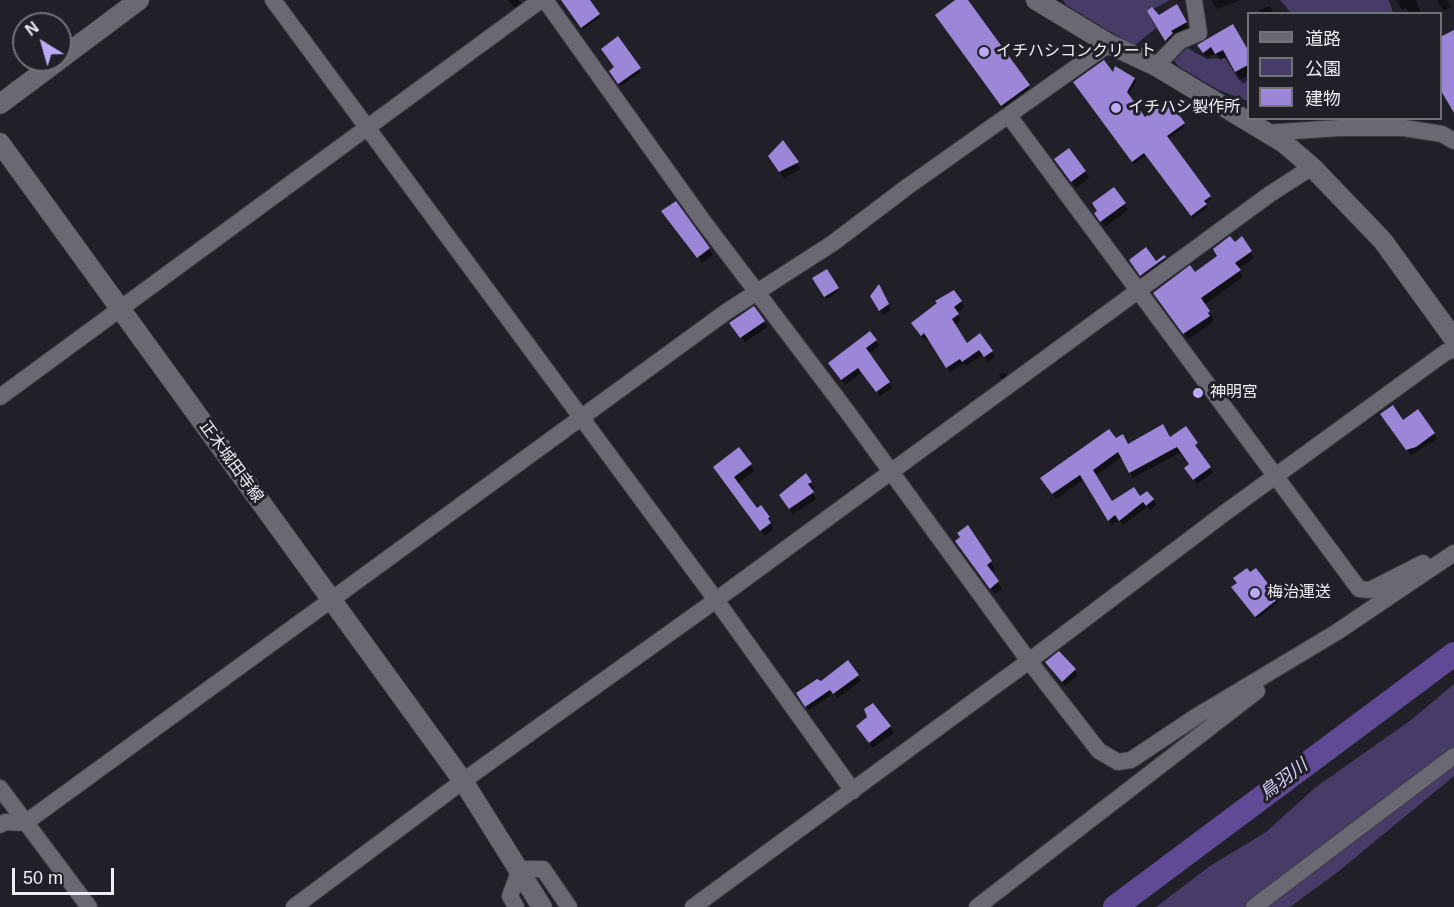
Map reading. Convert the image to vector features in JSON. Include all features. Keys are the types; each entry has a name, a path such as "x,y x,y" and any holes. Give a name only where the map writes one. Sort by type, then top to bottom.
{"street":[{"path":"72,50 140,0"},
{"path":"273,0 716,600 853,790"},
{"path":"0,397 543,0 1029,661 1099,751 1118,762 1131,760 1197,716 1317,644 1454,553"},
{"path":"1156,66 1180,41 1199,33 1194,0"},
{"path":"1044,2 1109,44 1156,66 1284,144 1312,167 1383,242 1454,339"},
{"path":"0,825 5,822 25,823 756,291 833,243 906,187 1109,44"},
{"path":"0,104 43,72"},
{"path":"1009,116 1359,589 1370,590 1431,560 1454,553"},
{"path":"1265,133 1340,128 1404,128 1450,133"},
{"name":"正木城田寺線","path":"0,143 463,781 542,907"},
{"path":"294,907 463,781 892,472 1270,194 1312,167"},
{"path":"693,907 1029,661 1276,476 1446,352 1454,350"},
{"path":"977,907 1317,644"},
{"path":"1254,907 1454,756"},
{"path":"0,788 89,907"},
{"path":"516,907 510,896 520,869 543,869 569,907"}],"green space":[{"path":"1063,0 1170,0 1148,12 1156,28 1134,46 1066,5"},
{"path":"1280,0 1389,0 1393,12 1290,12"},
{"path":"1187,48 1207,59 1225,58 1239,80 1247,76 1247,101 1218,90 1178,66 1174,60"},
{"path":"1454,684 1454,776 1339,871 1290,907 1156,907 1210,866 1266,832 1316,787 1411,720"}],"building":[{"path":"561,0 590,0 600,14 581,28"},
{"name":"イチハシコンクリート","path":"955,0 968,0 1030,85 1001,106 935,15"},
{"path":"1177,4 1187,22 1171,31 1173,33 1165,41 1147,11 1152,7 1159,15"},
{"path":"1233,24 1247,48 1247,66 1235,72 1223,50 1215,54 1211,47 1203,53 1197,45"},
{"path":"1454,30 1454,113 1442,92 1442,36"},
{"path":"618,36 641,68 618,84 609,71 614,67 601,49"},
{"name":"イチハシ製作所","path":"1104,60 1113,72 1115,66 1135,78 1127,92 1145,117 1168,100 1185,123 1167,136 1211,196 1204,201 1207,204 1191,216 1144,153 1132,162 1073,82"},
{"path":"783,140 799,162 779,172 768,156"},
{"path":"1069,148 1086,171 1071,182 1054,159"},
{"path":"1114,187 1126,203 1100,222 1094,213 1097,211 1092,203"},
{"path":"676,201 710,248 697,258 661,211"},
{"path":"1230,236 1235,242 1242,236 1252,251 1235,263 1241,270 1201,298 1210,311 1208,313 1210,316 1183,334 1153,293 1190,265 1195,272 1217,256 1213,249"},
{"path":"1146,247 1156,261 1164,255 1166,257 1140,276 1129,260"},
{"path":"827,269 839,288 824,297 812,278"},
{"path":"879,284 889,304 879,311 870,296"},
{"path":"954,290 962,301 954,307 959,314 952,319 967,343 980,333 993,351 984,357 979,350 962,362 960,359 946,368 924,333 921,336 911,323 937,303 935,301"},
{"path":"754,306 765,321 740,338 729,323"},
{"path":"870,331 877,340 866,348 890,382 876,392 858,368 841,380 828,363"},
{"path":"1393,405 1403,420 1418,409 1435,433 1416,447 1406,450 1380,414"},
{"path":"1163,424 1170,437 1186,426 1198,443 1195,445 1211,467 1193,480 1184,468 1189,464 1177,447 1129,473 1118,452 1093,470 1112,501 1134,487 1140,496 1147,491 1154,499 1146,506 1143,502 1119,521 1115,515 1108,521 1080,475 1052,494 1040,478 1109,429 1116,438 1123,434 1128,444"},
{"path":"739,447 752,464 734,477 757,508 761,505 770,517 768,518 771,523 760,531 713,467"},
{"path":"806,473 812,482 808,484 814,492 789,509 779,495"},
{"path":"968,525 992,561 987,565 999,581 990,589 955,541 960,537 957,533"},
{"name":"梅治運送","path":"1247,568 1250,572 1256,568 1279,598 1255,617 1231,587 1237,583 1233,578"},
{"path":"1059,651 1076,669 1062,682 1045,662"},
{"path":"848,660 859,675 833,694 830,690 805,707 796,693 817,679 821,681"},
{"path":"873,703 891,726 869,743 856,726 867,717 864,709"}],"waterway":[{"name":"鳥羽川","path":"1115,907 1454,654"}],"place":[{"name":"イチハシコンクリート","path":"984,52"},
{"name":"イチハシ製作所","path":"1116,108"},
{"name":"神明宮","path":"1198,393"},
{"name":"梅治運送","path":"1255,593"}]}
